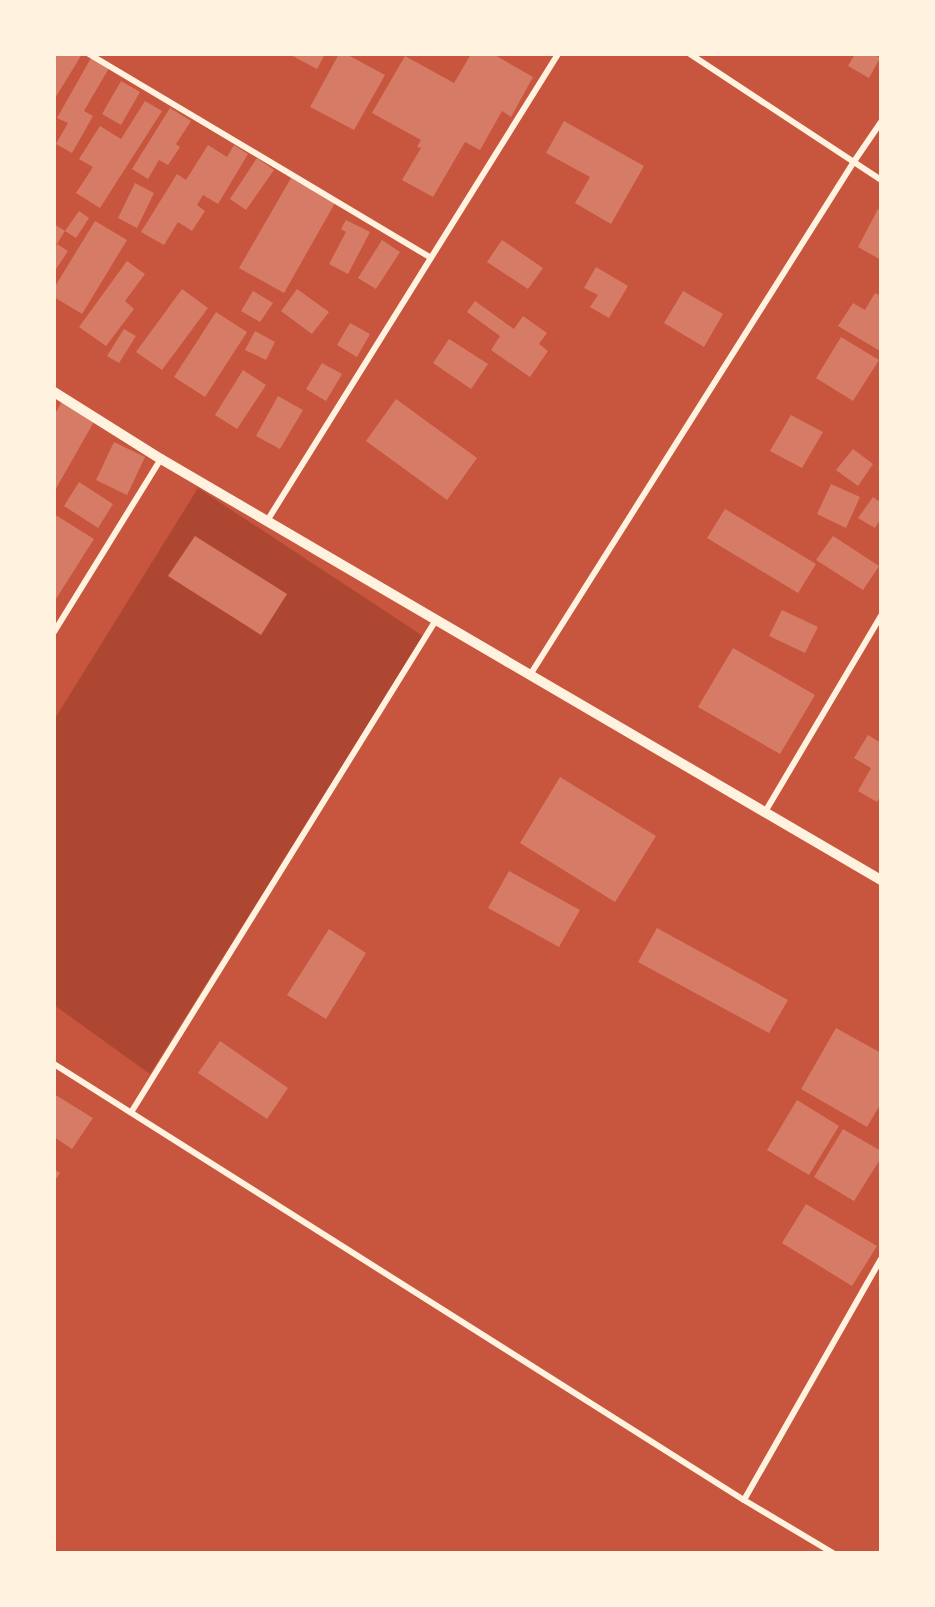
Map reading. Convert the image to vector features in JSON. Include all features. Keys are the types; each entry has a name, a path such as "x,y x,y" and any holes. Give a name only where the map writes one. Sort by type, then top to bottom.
{"street":[{"path":"89,54 431,258"},
{"path":"267,521 558,54"},
{"path":"690,54 881,180"},
{"path":"530,675 852,163 881,122"},
{"path":"54,392 161,459 881,880"},
{"path":"54,632 161,459"},
{"path":"765,812 881,616"},
{"path":"132,1111 436,620"},
{"path":"54,1064 132,1111 744,1500 833,1553"},
{"path":"744,1500 881,1258"}],"shaded area":[{"path":"198,488 423,636 150,1074 54,1005 54,720"}],"building":[{"path":"54,54 82,54 54,100"},
{"path":"289,54 325,54 317,69"},
{"path":"339,54 346,54 385,75 354,130 310,107"},
{"path":"471,54 493,54 533,77 511,117 502,111 480,150 465,142 433,197 402,180 421,148 417,147 421,140 372,113 405,56 454,83"},
{"path":"855,54 873,54 880,58 869,78 848,66"},
{"path":"91,58 109,68 84,111 93,116 72,153 56,144 68,123 57,118"},
{"path":"121,81 140,92 121,125 102,114"},
{"path":"145,101 162,111 100,208 76,193 93,167 79,159 100,126 121,139"},
{"path":"170,108 191,121 176,144 180,147 168,165 159,160 148,179 132,169"},
{"path":"564,121 644,166 611,224 575,203 590,177 546,153"},
{"path":"208,145 227,157 234,145 248,154 218,204 203,195 197,205 205,211 192,231 178,222 164,245 141,232 177,174 186,180"},
{"path":"257,158 274,170 246,210 230,199"},
{"path":"291,178 335,203 284,293 239,268"},
{"path":"135,183 154,193 137,228 118,218"},
{"path":"878,209 881,211 881,260 858,247"},
{"path":"79,211 89,218 76,238 65,231"},
{"path":"346,220 370,232 348,274 329,264 346,232 341,229"},
{"path":"95,221 127,240 82,314 54,297 54,288"},
{"path":"54,224 65,231 57,244 54,242"},
{"path":"382,240 400,252 376,289 358,278"},
{"path":"502,240 543,268 528,289 487,262"},
{"path":"57,244 68,251 54,272 54,249"},
{"path":"127,261 145,274 125,301 134,309 106,346 79,327"},
{"path":"596,267 628,286 609,318 590,307 598,295 584,288"},
{"path":"182,289 208,308 162,370 136,352"},
{"path":"297,289 329,312 312,334 281,311"},
{"path":"253,291 273,303 260,322 241,311"},
{"path":"683,291 723,314 704,347 664,323"},
{"path":"875,293 881,296 880,351 838,326 853,303 865,310"},
{"path":"475,301 514,329 523,316 547,333 539,344 548,351 530,377 491,350 500,336 467,312"},
{"path":"216,312 247,332 205,397 174,377"},
{"path":"350,323 370,334 357,357 337,345"},
{"path":"124,329 136,336 119,363 107,356"},
{"path":"255,331 275,342 266,360 245,350"},
{"path":"841,337 879,360 853,401 816,378"},
{"path":"449,339 488,364 471,389 433,363"},
{"path":"322,363 342,374 326,401 306,389"},
{"path":"243,370 266,385 237,429 215,415"},
{"path":"278,396 303,410 280,449 256,436"},
{"path":"396,399 477,458 447,500 366,441"},
{"path":"62,401 95,420 54,492 54,416"},
{"path":"791,415 823,432 802,468 770,451"},
{"path":"114,442 145,457 127,495 96,480"},
{"path":"853,449 873,464 858,486 836,470"},
{"path":"79,482 113,504 98,528 64,506"},
{"path":"831,484 860,497 846,528 817,514"},
{"path":"873,497 881,503 881,518 875,528 858,518"},
{"path":"725,509 816,564 798,593 707,538"},
{"path":"54,514 94,539 54,602"},
{"path":"195,536 287,594 261,635 168,576"},
{"path":"833,536 879,566 863,590 816,560"},
{"path":"782,610 818,627 805,653 769,636"},
{"path":"733,648 815,695 780,754 698,707"},
{"path":"868,735 881,743 881,795 877,802 858,791 871,768 854,758"},
{"path":"560,777 656,836 615,902 520,843"},
{"path":"509,871 580,910 559,947 488,908"},
{"path":"657,928 788,1000 769,1033 638,962"},
{"path":"329,929 366,953 326,1019 287,995"},
{"path":"836,1028 881,1053 881,1103 867,1127 801,1089"},
{"path":"220,1041 288,1088 267,1119 198,1073"},
{"path":"54,1094 93,1118 72,1149 54,1137"},
{"path":"797,1100 839,1126 809,1175 767,1150"},
{"path":"843,1129 881,1151 881,1158 854,1201 814,1177"},
{"path":"54,1169 60,1173 54,1182"},
{"path":"806,1204 877,1246 852,1286 782,1243"}]}
